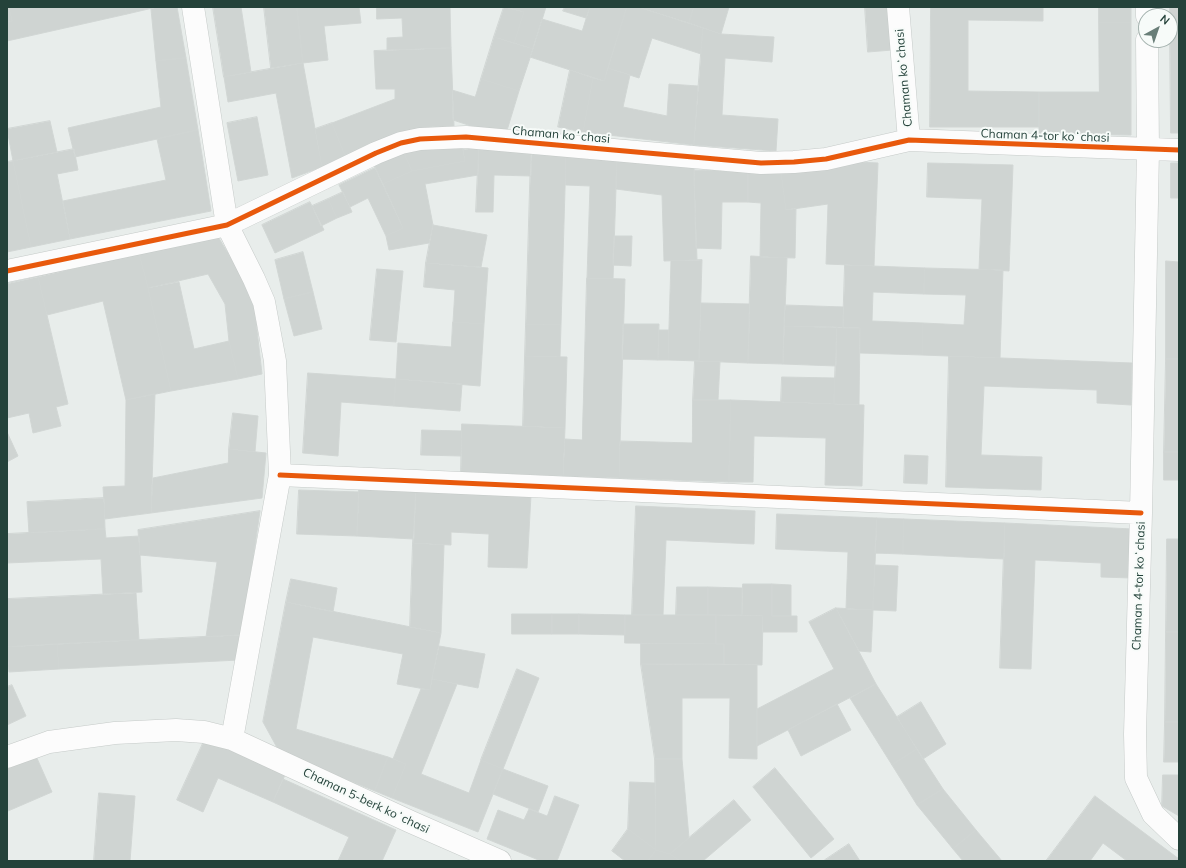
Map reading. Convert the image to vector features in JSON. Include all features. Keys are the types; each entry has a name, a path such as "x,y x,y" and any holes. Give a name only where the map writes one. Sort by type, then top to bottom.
{"street":[{"path":"192,7 227,225 264,302 275,362 280,475 232,739"},
{"name":"Chaman koʻchasi","path":"7,271 227,225 376,153 420,139 466,137 761,163 826,159 909,140 898,7"},
{"name":"Chaman 4-tor koʻchasi","path":"1147,48 1148,150 1142,513 1135,734 1136,778 1153,814 1179,839"},
{"name":"Chaman 4-tor koʻchasi","path":"909,140 1179,150"},
{"path":"280,475 1142,513"},
{"name":"Chaman 5-berk koʻchasi","path":"7,757 49,742 115,733 176,730 204,732 232,739 411,822 500,861"}],"building":[{"path":"7,7 9,7 12,21 7,22"},
{"path":"9,7 125,7 127,14 7,41 7,22 12,21"},
{"path":"125,7 157,7 127,14"},
{"path":"157,7 177,7 186,58 156,61 151,9"},
{"path":"213,7 241,7 251,72 224,77"},
{"path":"264,7 297,7 303,63 271,68"},
{"path":"297,7 359,7 361,23 324,26 328,60 303,63"},
{"path":"377,7 450,7 451,48 387,50 387,38 403,37 402,18 377,19"},
{"path":"504,7 524,12 514,43 494,37"},
{"path":"505,7 546,7 533,49 514,43 524,12"},
{"path":"565,7 590,7 586,18 563,11"},
{"path":"590,7 627,7 604,81 530,57 542,19 582,31"},
{"path":"627,7 638,7 703,28 701,54 652,38 639,78 608,68"},
{"path":"638,7 694,7 689,23"},
{"path":"694,7 729,7 721,34 689,23"},
{"path":"865,7 894,7 892,50 868,52"},
{"path":"931,7 1043,7 1043,21 968,20 968,91 1039,92 1039,127 930,127"},
{"path":"1099,7 1131,7 1131,23 1099,22"},
{"path":"1179,7 1179,35 1178,8 1170,8"},
{"path":"1099,22 1131,23 1131,135 1039,134 1039,92 1099,92"},
{"path":"703,28 721,34 774,37 772,62 725,58 722,115 778,119 776,151 694,145"},
{"path":"1179,35 1179,133 1171,133 1170,48 1178,48"},
{"path":"494,37 533,49 519,91 481,79"},
{"path":"451,48 454,126 430,127 346,158 332,123 395,99 395,89 376,89 374,51"},
{"path":"186,58 198,130 75,157 68,128 161,107 156,61"},
{"path":"303,63 322,167 292,178 276,93 228,102 224,77"},
{"path":"608,68 630,75 623,107 667,116 669,84 698,86 694,145 583,132 593,78 604,81"},
{"path":"570,70 593,78 583,132 558,127"},
{"path":"481,79 519,91 505,137 453,120 452,90 475,97"},
{"path":"257,117 268,175 238,181 227,123"},
{"path":"50,121 57,152 13,161 7,129"},
{"path":"332,123 346,158 322,167 315,129"},
{"path":"198,130 211,211 70,239 63,201 166,180 157,139"},
{"path":"461,140 465,161 412,171 403,151"},
{"path":"479,147 532,149 531,176 494,175 493,212 476,212"},
{"path":"479,147 478,175 425,184 433,225 429,243 389,250 386,236 403,228 383,184 412,171 465,161 463,150"},
{"path":"74,149 78,170 57,174 70,239 31,247 13,161"},
{"path":"403,151 412,171 383,184 372,161"},
{"path":"531,154 566,155 561,325 526,324"},
{"path":"566,155 617,157 613,279 587,278 590,186 566,185"},
{"path":"617,157 694,168 697,260 664,261 662,195 616,189"},
{"path":"13,161 31,247 7,252 7,162"},
{"path":"857,162 878,163 874,266 826,264 828,204 786,210 781,173"},
{"path":"928,163 1013,165 1009,271 979,269 982,199 927,197"},
{"path":"1171,163 1179,163 1179,198 1171,198"},
{"path":"375,168 403,228 386,236 368,198 350,207 339,185"},
{"path":"694,170 748,172 748,202 722,202 721,249 696,248"},
{"path":"748,172 781,173 786,210 796,208 795,258 760,257 761,203 748,202"},
{"path":"343,192 352,212 337,218 328,199"},
{"path":"328,199 337,218 321,226 312,206"},
{"path":"310,202 324,230 275,253 262,225"},
{"path":"433,225 487,235 481,267 426,263"},
{"path":"217,235 253,295 262,374 238,379 229,341 225,304 208,274 148,288 139,253"},
{"path":"614,236 632,236 631,266 613,265"},
{"path":"303,252 313,292 284,299 275,260"},
{"path":"139,253 171,391 126,400 103,301 47,315 38,277"},
{"path":"751,256 787,258 783,364 748,363"},
{"path":"702,260 699,361 668,360 671,261"},
{"path":"1166,261 1179,262 1179,359 1166,359"},
{"path":"426,263 488,268 484,324 453,322 455,290 424,287"},
{"path":"845,265 925,268 924,294 873,292 872,321 923,323 922,355 860,353 860,328 843,328"},
{"path":"925,268 1003,270 1000,358 922,355 923,323 964,325 966,295 924,294"},
{"path":"377,269 403,271 396,342 370,340"},
{"path":"38,277 68,404 56,407 61,426 33,433 29,413 7,418 7,284"},
{"path":"587,278 625,279 619,478 563,476 565,439 582,440"},
{"path":"179,282 194,349 229,341 238,379 171,391 148,288"},
{"path":"313,292 322,329 294,336 284,299"},
{"path":"701,303 750,304 748,363 699,361"},
{"path":"785,305 844,307 843,328 784,326"},
{"path":"453,322 484,324 480,386 396,379 398,343 451,347"},
{"path":"526,324 561,325 560,357 525,356"},
{"path":"623,324 659,324 658,360 622,359"},
{"path":"784,326 837,327 836,366 783,364"},
{"path":"837,327 860,328 859,405 834,404"},
{"path":"659,330 669,330 668,360 658,360"},
{"path":"525,356 567,357 565,428 523,426"},
{"path":"949,356 1132,363 1131,405 1097,403 1097,390 984,386 981,455 1042,457 1041,490 946,487"},
{"path":"1166,359 1179,359 1179,452 1164,452"},
{"path":"695,361 720,362 718,400 693,400"},
{"path":"308,373 396,379 394,406 341,402 338,456 303,453"},
{"path":"782,377 835,378 834,404 781,402"},
{"path":"396,379 462,384 460,411 394,406"},
{"path":"155,394 151,513 105,519 103,487 125,486 126,400"},
{"path":"693,400 731,400 729,482 619,478 620,441 692,443"},
{"path":"731,400 864,405 862,486 825,485 826,438 754,436 753,482 729,482"},
{"path":"233,413 258,416 255,452 229,449"},
{"path":"462,424 565,428 563,476 461,472"},
{"path":"422,430 462,431 461,456 421,455"},
{"path":"7,432 18,456 7,462"},
{"path":"229,449 266,453 262,498 151,513 153,478 228,463"},
{"path":"1164,452 1179,452 1179,480 1164,480"},
{"path":"905,455 928,456 927,484 904,483"},
{"path":"359,487 416,490 414,539 357,536"},
{"path":"299,490 359,492 357,536 297,534"},
{"path":"416,490 531,495 527,568 488,567 489,534 451,532 451,545 413,543"},
{"path":"104,498 105,529 29,533 27,502"},
{"path":"636,506 755,511 754,544 666,540 663,615 632,615"},
{"path":"260,511 242,635 206,637 217,562 140,555 138,530"},
{"path":"777,514 877,518 873,610 846,609 848,552 776,549"},
{"path":"877,518 904,519 903,554 875,553"},
{"path":"904,519 1005,523 1004,559 903,554"},
{"path":"1005,523 1133,529 1131,578 1101,577 1101,563 1035,560 1031,669 1000,668"},
{"path":"105,529 106,538 139,536 142,592 103,594 101,559 7,563 7,534"},
{"path":"1167,539 1179,539 1179,632 1166,632"},
{"path":"413,543 444,545 441,633 410,627"},
{"path":"875,565 898,566 896,611 873,610"},
{"path":"291,579 337,588 333,612 286,602"},
{"path":"743,584 772,584 772,616 797,616 797,632 762,632 763,616 742,615"},
{"path":"772,584 791,585 791,616 772,616"},
{"path":"677,587 708,587 708,615 676,615"},
{"path":"708,587 742,588 742,615 708,615"},
{"path":"136,593 139,640 7,647 7,599"},
{"path":"286,602 441,633 430,690 397,684 403,654 313,637 296,729 388,757 375,791 280,753 263,722"},
{"path":"836,608 876,684 757,746 757,709 834,669 809,622"},
{"path":"836,608 873,610 871,652 859,651"},
{"path":"512,614 552,614 552,634 512,634"},
{"path":"552,614 579,614 579,634 552,634"},
{"path":"579,614 625,615 625,635 579,634"},
{"path":"625,615 716,615 716,644 625,643"},
{"path":"716,615 763,616 762,665 724,664 724,644 716,644"},
{"path":"1166,632 1179,632 1179,722 1165,722"},
{"path":"242,635 239,660 59,669 57,644"},
{"path":"641,643 724,644 724,664 641,664"},
{"path":"57,644 59,669 9,672 7,647"},
{"path":"439,646 485,654 478,688 432,679"},
{"path":"641,664 757,665 757,759 729,758 730,698 682,698 682,759 655,759"},
{"path":"517,669 539,678 503,769 481,760"},
{"path":"432,679 457,684 421,774 469,793 481,760 503,769 478,832 392,798 406,764 393,759 421,689 430,690"},
{"path":"876,684 917,749 892,765 850,698"},
{"path":"12,685 26,716 7,725 7,687"},
{"path":"921,702 946,744 923,759 897,717"},
{"path":"837,704 851,730 801,756 788,730"},
{"path":"1165,722 1179,722 1179,762 1164,762"},
{"path":"205,739 285,775 273,802 218,778 203,812 177,800"},
{"path":"917,749 943,789 917,805 892,765"},
{"path":"36,756 52,792 8,811 7,769"},
{"path":"388,757 406,764 392,798 375,791"},
{"path":"655,759 682,759 689,838 670,854 656,850"},
{"path":"775,768 834,839 811,858 753,787"},
{"path":"503,769 548,786 538,812 493,794"},
{"path":"1163,775 1179,775 1179,816 1162,806"},
{"path":"283,779 396,830 382,861 338,861 349,837 273,802"},
{"path":"630,782 655,783 656,850 628,829"},
{"path":"943,789 976,830 953,849 917,805"},
{"path":"99,793 135,796 130,861 94,861"},
{"path":"555,796 579,805 557,861 541,861 487,839 498,810 524,820 529,809 547,816"},
{"path":"1095,796 1179,859 1179,861 1127,861 1103,843 1090,861 1046,861"},
{"path":"734,800 751,820 703,861 680,861 670,854"},
{"path":"628,829 656,850 648,861 625,861 612,851"},
{"path":"976,830 1002,861 963,861 953,849"},
{"path":"849,844 860,861 825,860"},
{"path":"656,850 670,854 680,861 648,861"}],"cycle path":[{"path":"7,271 227,225 376,153 401,143 420,139 466,137 761,163 826,159 909,140 1179,150"},
{"path":"280,475 1141,513"}]}
